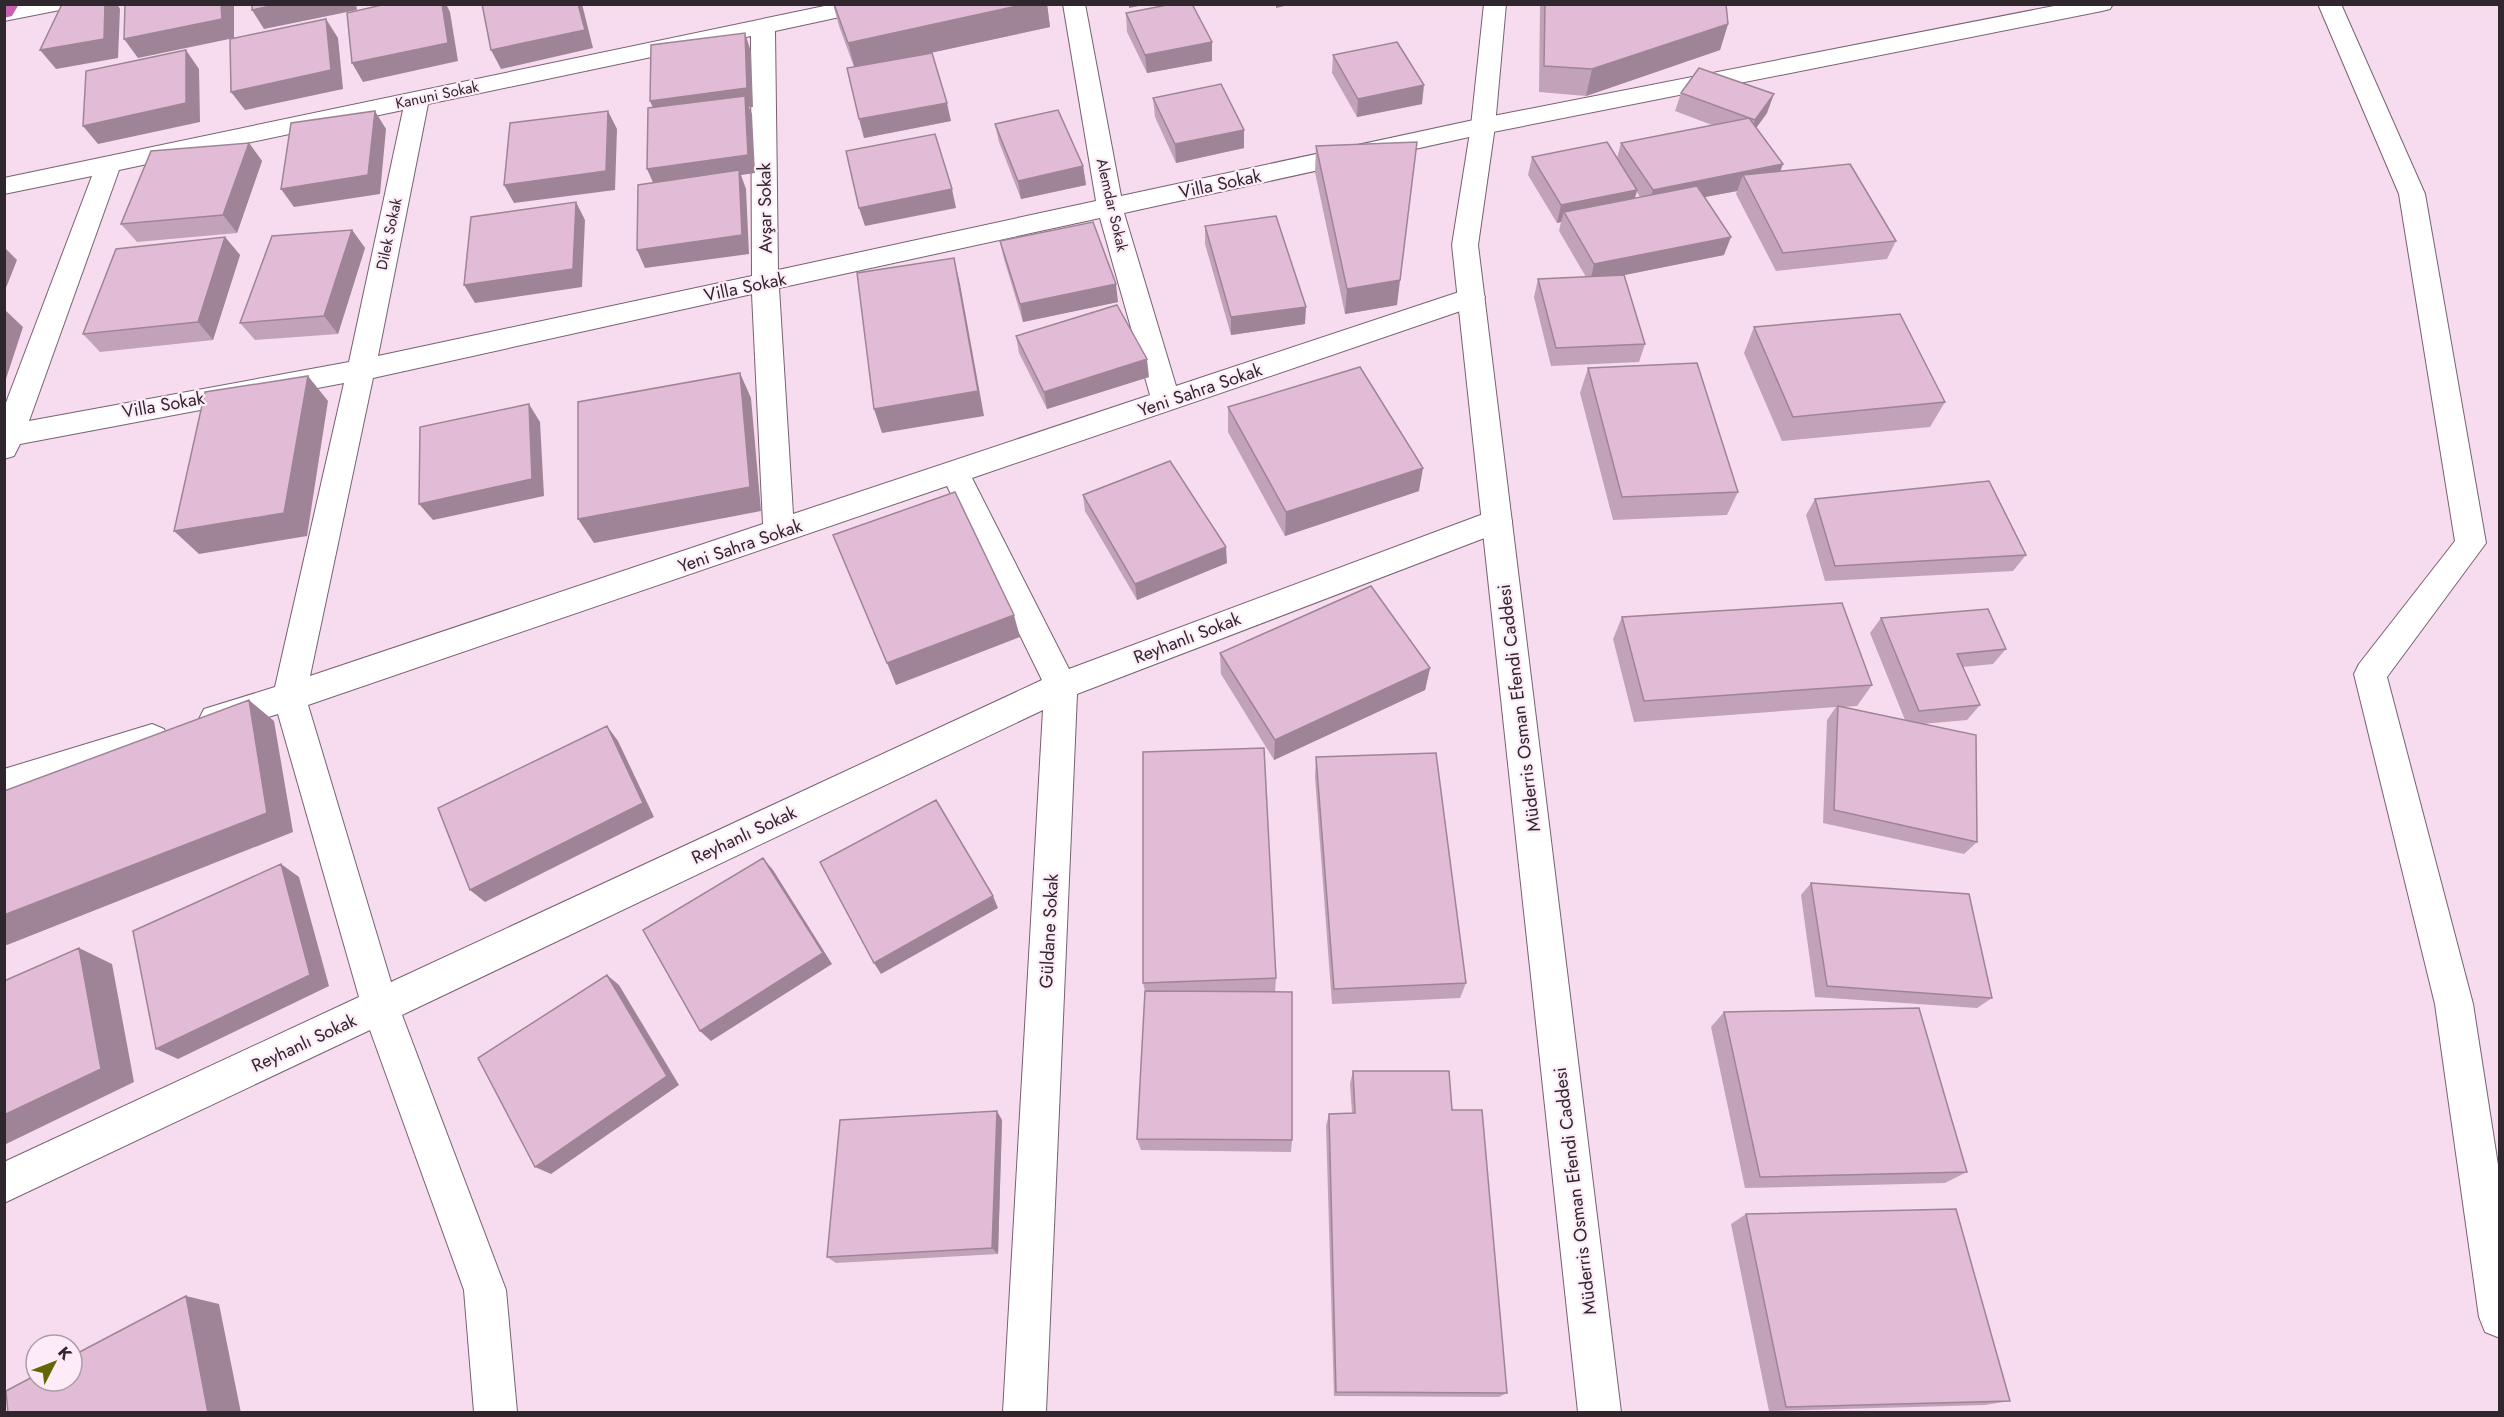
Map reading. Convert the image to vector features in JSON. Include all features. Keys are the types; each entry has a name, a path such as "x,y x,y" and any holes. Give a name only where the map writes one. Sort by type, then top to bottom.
{"highway":[{"path":"4,12 8,4"}],"street":[{"path":"4,12 57,4"},
{"name":"Kanuni Sokak","path":"4,186 869,4"},
{"name":"Alemdar Sokak","path":"1074,4 1110,208 1166,401"},
{"name":"Müderris Osman Efendi Caddesi","path":"1495,4 1483,126 1465,245 1600,1413"},
{"name":"Villa Sokak","path":"6,440 361,370 1483,126 2102,4"},
{"path":"2329,4 2412,194 2471,543 2370,674 2454,1004 2499,1317"},
{"name":"Avşar Sokak","path":"763,27 765,282 779,533"},
{"name":"Dilek Sokak","path":"289,697 361,370 417,99"},
{"path":"6,440 109,164"},
{"name":"Yeni Sahra Sokak","path":"4,783 289,697 1471,297"},
{"name":"Güldane Sokak","path":"955,473 1061,686 1025,1413"},
{"name":"Reyhanlı Sokak","path":"4,1184 1061,686 1497,521"},
{"path":"289,697 380,1007 485,1290 496,1413"}],"building":[{"path":"62,4 105,4 104,39 40,50"},
{"path":"125,4 221,4 222,19 124,39"},
{"path":"252,4 280,4 252,10"},
{"path":"386,4 442,4 448,43 352,63 347,13"},
{"path":"482,4 578,4 585,30 491,50"},
{"path":"834,4 1026,4 848,43"},
{"path":"1172,4 1192,4 1212,42 1145,55 1126,13"},
{"path":"1545,4 1726,4 1728,24 1592,69 1544,66"},
{"path":"326,19 331,70 231,92 230,39"},
{"path":"745,33 747,88 650,101 651,45"},
{"path":"1397,42 1424,85 1358,99 1333,55"},
{"path":"186,50 186,103 83,126 86,71"},
{"path":"932,53 947,103 859,119 847,68"},
{"path":"1699,68 1774,94 1755,120 1681,93"},
{"path":"1221,84 1244,130 1175,144 1153,98"},
{"path":"745,96 748,155 647,169 648,108"},
{"path":"1058,110 1083,166 1018,181 995,124"},
{"path":"375,111 368,175 281,189 291,123"},
{"path":"608,111 606,171 504,185 510,123"},
{"path":"1749,118 1783,164 1653,190 1621,143"},
{"path":"935,134 952,189 859,208 846,151"},
{"path":"1417,142 1400,280 1347,289 1316,146"},
{"path":"1607,142 1637,190 1561,205 1532,157"},
{"path":"249,143 223,215 121,224 151,151"},
{"path":"1850,164 1896,241 1783,253 1743,175"},
{"path":"739,170 742,235 637,250 638,185"},
{"path":"1697,186 1731,237 1594,264 1564,212"},
{"path":"576,202 573,269 464,285 471,217"},
{"path":"1276,216 1306,307 1231,317 1205,226"},
{"path":"1093,222 1116,284 1020,304 1000,241"},
{"path":"352,230 324,316 240,323 272,236"},
{"path":"225,237 198,322 83,334 116,249"},
{"path":"954,258 978,391 874,409 857,273"},
{"path":"1624,275 1645,344 1556,348 1538,279"},
{"path":"1117,305 1147,359 1044,392 1016,336"},
{"path":"1900,314 1945,402 1793,417 1754,327"},
{"path":"1697,363 1738,492 1622,497 1588,368"},
{"path":"1360,367 1423,468 1286,512 1228,407"},
{"path":"740,373 750,487 578,519 578,402"},
{"path":"308,376 284,513 174,531 205,392"},
{"path":"529,404 532,479 419,504 420,427"},
{"path":"1170,461 1226,547 1135,584 1083,495"},
{"path":"1989,481 2026,555 1835,566 1815,499"},
{"path":"955,492 1014,615 887,663 833,535"},
{"path":"1371,586 1430,668 1275,740 1220,653"},
{"path":"1842,603 1872,685 1644,701 1622,617"},
{"path":"1988,609 2006,649 1957,654 1980,705 1919,711 1881,618"},
{"path":"249,700 267,813 4,915 4,791"},
{"path":"1838,706 1976,735 1977,842 1834,810"},
{"path":"607,726 643,803 470,890 438,808"},
{"path":"1264,748 1276,978 1143,983 1143,752"},
{"path":"1436,753 1466,983 1334,989 1316,757"},
{"path":"936,800 993,896 874,963 820,862"},
{"path":"763,858 823,953 700,1031 643,930"},
{"path":"281,864 310,975 156,1049 133,931"},
{"path":"1811,883 1969,894 1992,998 1827,986"},
{"path":"79,948 101,1069 4,1115 4,981"},
{"path":"607,975 667,1076 535,1167 478,1058"},
{"path":"1145,991 1292,992 1292,1140 1137,1139"},
{"path":"1919,1008 1967,1172 1760,1177 1724,1012"},
{"path":"1353,1071 1449,1071 1452,1110 1482,1110 1507,1393 1336,1392 1329,1114 1355,1113"},
{"path":"997,1111 992,1248 827,1257 840,1120"},
{"path":"1956,1209 2010,1401 1786,1407 1746,1214"},
{"path":"186,1296 208,1413 8,1413 6,1391 24,1381 24,1393 84,1393 84,1350"}]}
